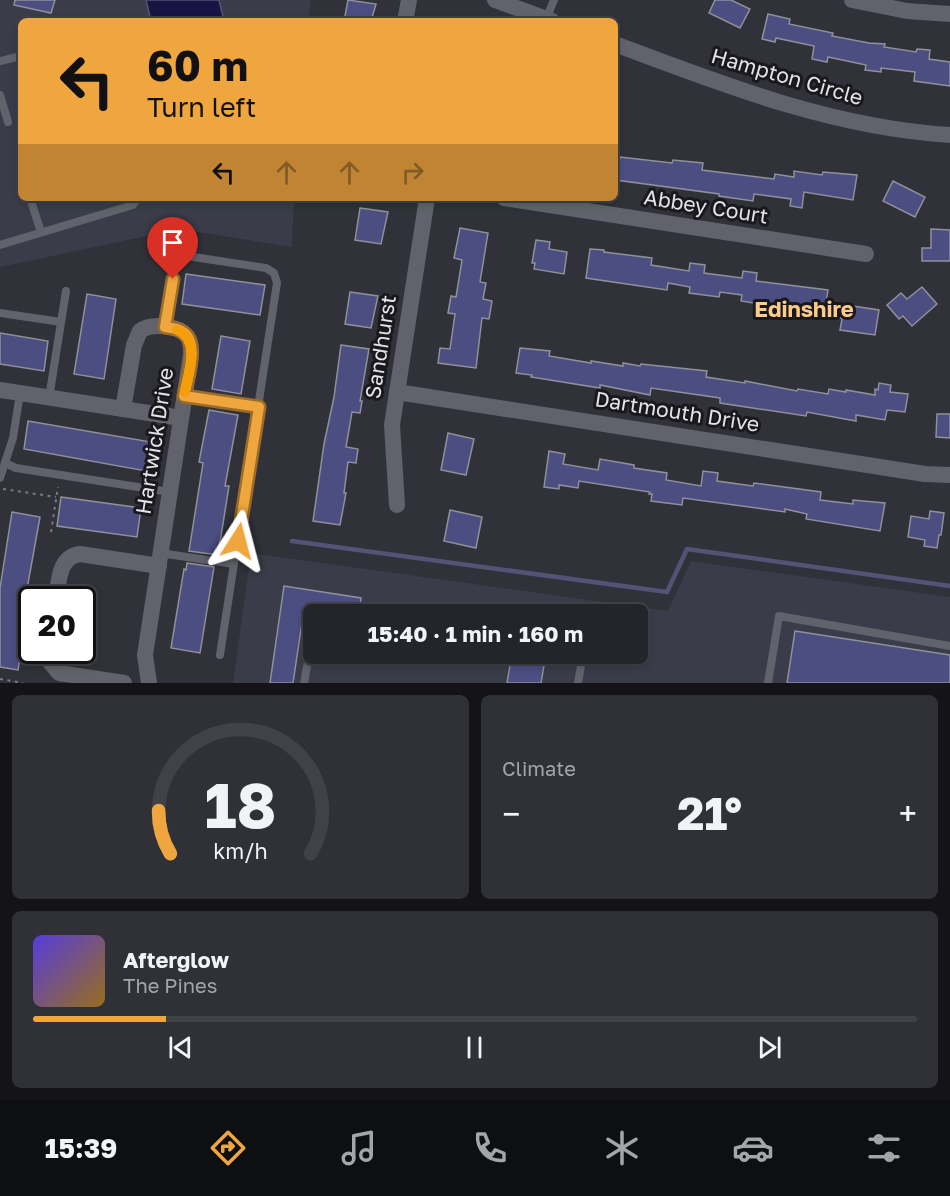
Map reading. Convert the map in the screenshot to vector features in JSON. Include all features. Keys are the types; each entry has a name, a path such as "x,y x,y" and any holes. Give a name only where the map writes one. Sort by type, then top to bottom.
{"street":[{"path":"406,18 409,0"},
{"path":"495,0 523,5 546,18"},
{"path":"852,0 907,11 950,14"},
{"name":"Hampton Circle","path":"618,45 744,92 816,114 890,129 950,135"},
{"name":"Sandhurst","path":"397,505 392,441 397,392 427,201"},
{"name":"Abbey Court","path":"523,201 866,254"},
{"name":"Hartwick Drive","path":"123,409 136,337 145,328 165,327 179,330 187,336 191,345 144,655 149,683"},
{"path":"0,390 181,418"},
{"name":"Dartmouth Drive","path":"397,392 925,474 950,475"},
{"path":"58,586 62,566 74,555 159,559"},
{"path":"52,664 59,673 124,683"}],"lane":[{"path":"550,18 554,0"},
{"path":"0,62 18,57"},
{"path":"0,95 8,122"},
{"path":"31,201 41,232"},
{"path":"0,245 133,205 136,201"},
{"path":"165,327 176,262 180,257 187,256 266,268 274,273 277,283 220,655"},
{"path":"49,398 66,291"},
{"path":"0,313 61,322"},
{"path":"0,478 13,438 20,393"},
{"path":"184,396 259,407"},
{"path":"5,463 16,468 170,492"},
{"path":"159,559 234,564"},
{"path":"768,683 779,616 950,646"},
{"path":"304,683 308,664"},
{"path":"578,683 581,664"}],"path":[{"path":"51,532 59,483"},
{"path":"6,489 57,498"},
{"path":"0,679 23,683"}],"shaded area":[{"path":"0,0 311,0 308,18 18,18 18,201 294,201 292,247 180,229 0,267"},
{"path":"146,0 219,0 223,18 150,18"},
{"path":"251,553 618,604 303,604 303,664 648,664 648,608 668,611 691,561 950,597 950,683 233,683"}],"building":[{"path":"15,0 55,0 51,13 14,5"},
{"path":"348,0 376,4 372,18 345,18"},
{"path":"715,0 731,0 750,9 740,28 709,13"},
{"path":"768,14 790,19 789,24 833,33 832,36 885,44 884,47 916,52 917,49 930,50 929,59 950,62 950,86 914,81 915,72 881,68 881,72 865,70 866,65 828,57 827,62 812,59 814,46 776,38 775,42 762,39"},
{"path":"620,157 672,163 673,160 703,163 702,170 774,179 775,174 794,177 794,171 822,175 823,172 857,175 853,200 804,192 802,208 790,206 791,199 754,194 753,201 618,180"},
{"path":"893,181 925,197 915,217 883,201"},
{"path":"360,208 388,212 381,244 355,240"},
{"path":"460,228 488,233 480,282 486,283 483,299 492,301 489,319 482,318 476,368 438,363 440,348 450,349 455,314 448,313 451,296 456,297 462,260 454,258"},
{"path":"931,229 950,230 950,261 922,261 922,248 931,248"},
{"path":"536,240 550,242 549,249 567,252 564,274 534,269 535,263 532,263"},
{"path":"590,249 652,258 651,265 689,271 690,263 705,265 704,273 742,278 743,271 757,273 756,281 828,290 826,302 879,310 875,335 840,330 842,319 839,317 741,301 742,295 720,292 719,297 689,293 690,287 668,283 667,290 586,278"},
{"path":"186,274 265,285 260,315 182,304"},
{"path":"922,287 937,304 912,326 903,316 899,319 887,305 901,293 907,299"},
{"path":"350,292 378,296 371,328 345,324"},
{"path":"87,294 116,299 104,379 74,374"},
{"path":"0,333 48,341 44,371 0,364"},
{"path":"221,336 250,341 241,394 212,389"},
{"path":"341,345 369,349 360,413 352,412 346,447 358,449 356,463 348,462 344,493 346,493 340,525 313,521"},
{"path":"520,348 550,351 549,356 591,363 591,361 623,366 623,363 640,366 641,364 707,371 706,377 745,383 745,381 797,391 798,389 828,394 829,389 875,395 875,389 878,390 879,383 891,385 890,392 908,394 905,412 887,410 885,420 856,415 856,421 807,412 806,416 720,403 720,398 651,388 650,395 600,385 600,388 531,377 532,375 516,373"},
{"path":"209,410 238,415 225,486 229,486 218,555 189,551 203,463 199,462"},
{"path":"937,414 950,414 950,438 936,437"},
{"path":"28,421 151,442 146,471 24,449"},
{"path":"448,433 474,439 466,475 441,470"},
{"path":"549,451 565,454 563,464 598,470 600,459 634,465 634,468 667,473 666,480 701,486 703,471 718,473 717,481 753,486 754,483 821,492 820,500 853,504 853,500 885,503 880,531 806,519 807,514 785,509 785,512 683,498 682,505 651,501 650,492 579,481 578,488 559,485 559,489 544,487"},
{"path":"61,497 141,508 137,537 57,526"},
{"path":"450,510 482,517 476,548 444,541"},
{"path":"930,511 944,513 937,548 924,546 925,540 908,537 911,516 929,519"},
{"path":"12,512 40,517 28,586 18,586 18,670 0,667 0,588"},
{"path":"187,563 214,567 200,653 171,648 184,569 186,570"},
{"path":"284,586 361,598 360,604 303,604 293,683 270,683"},
{"path":"795,631 950,655 950,683 787,683"},
{"path":"510,664 544,664 541,683 507,683"}],"waterway":[{"path":"292,541 667,592 687,549 950,586"}],"slow traffic":[{"path":"177,330 187,336 191,345 185,392"}],"district":[{"name":"Edinshire","path":"804,309"}],"route":[{"path":"173,279 165,327 179,330 187,336 191,345 184,396 259,407 238,541"}]}
